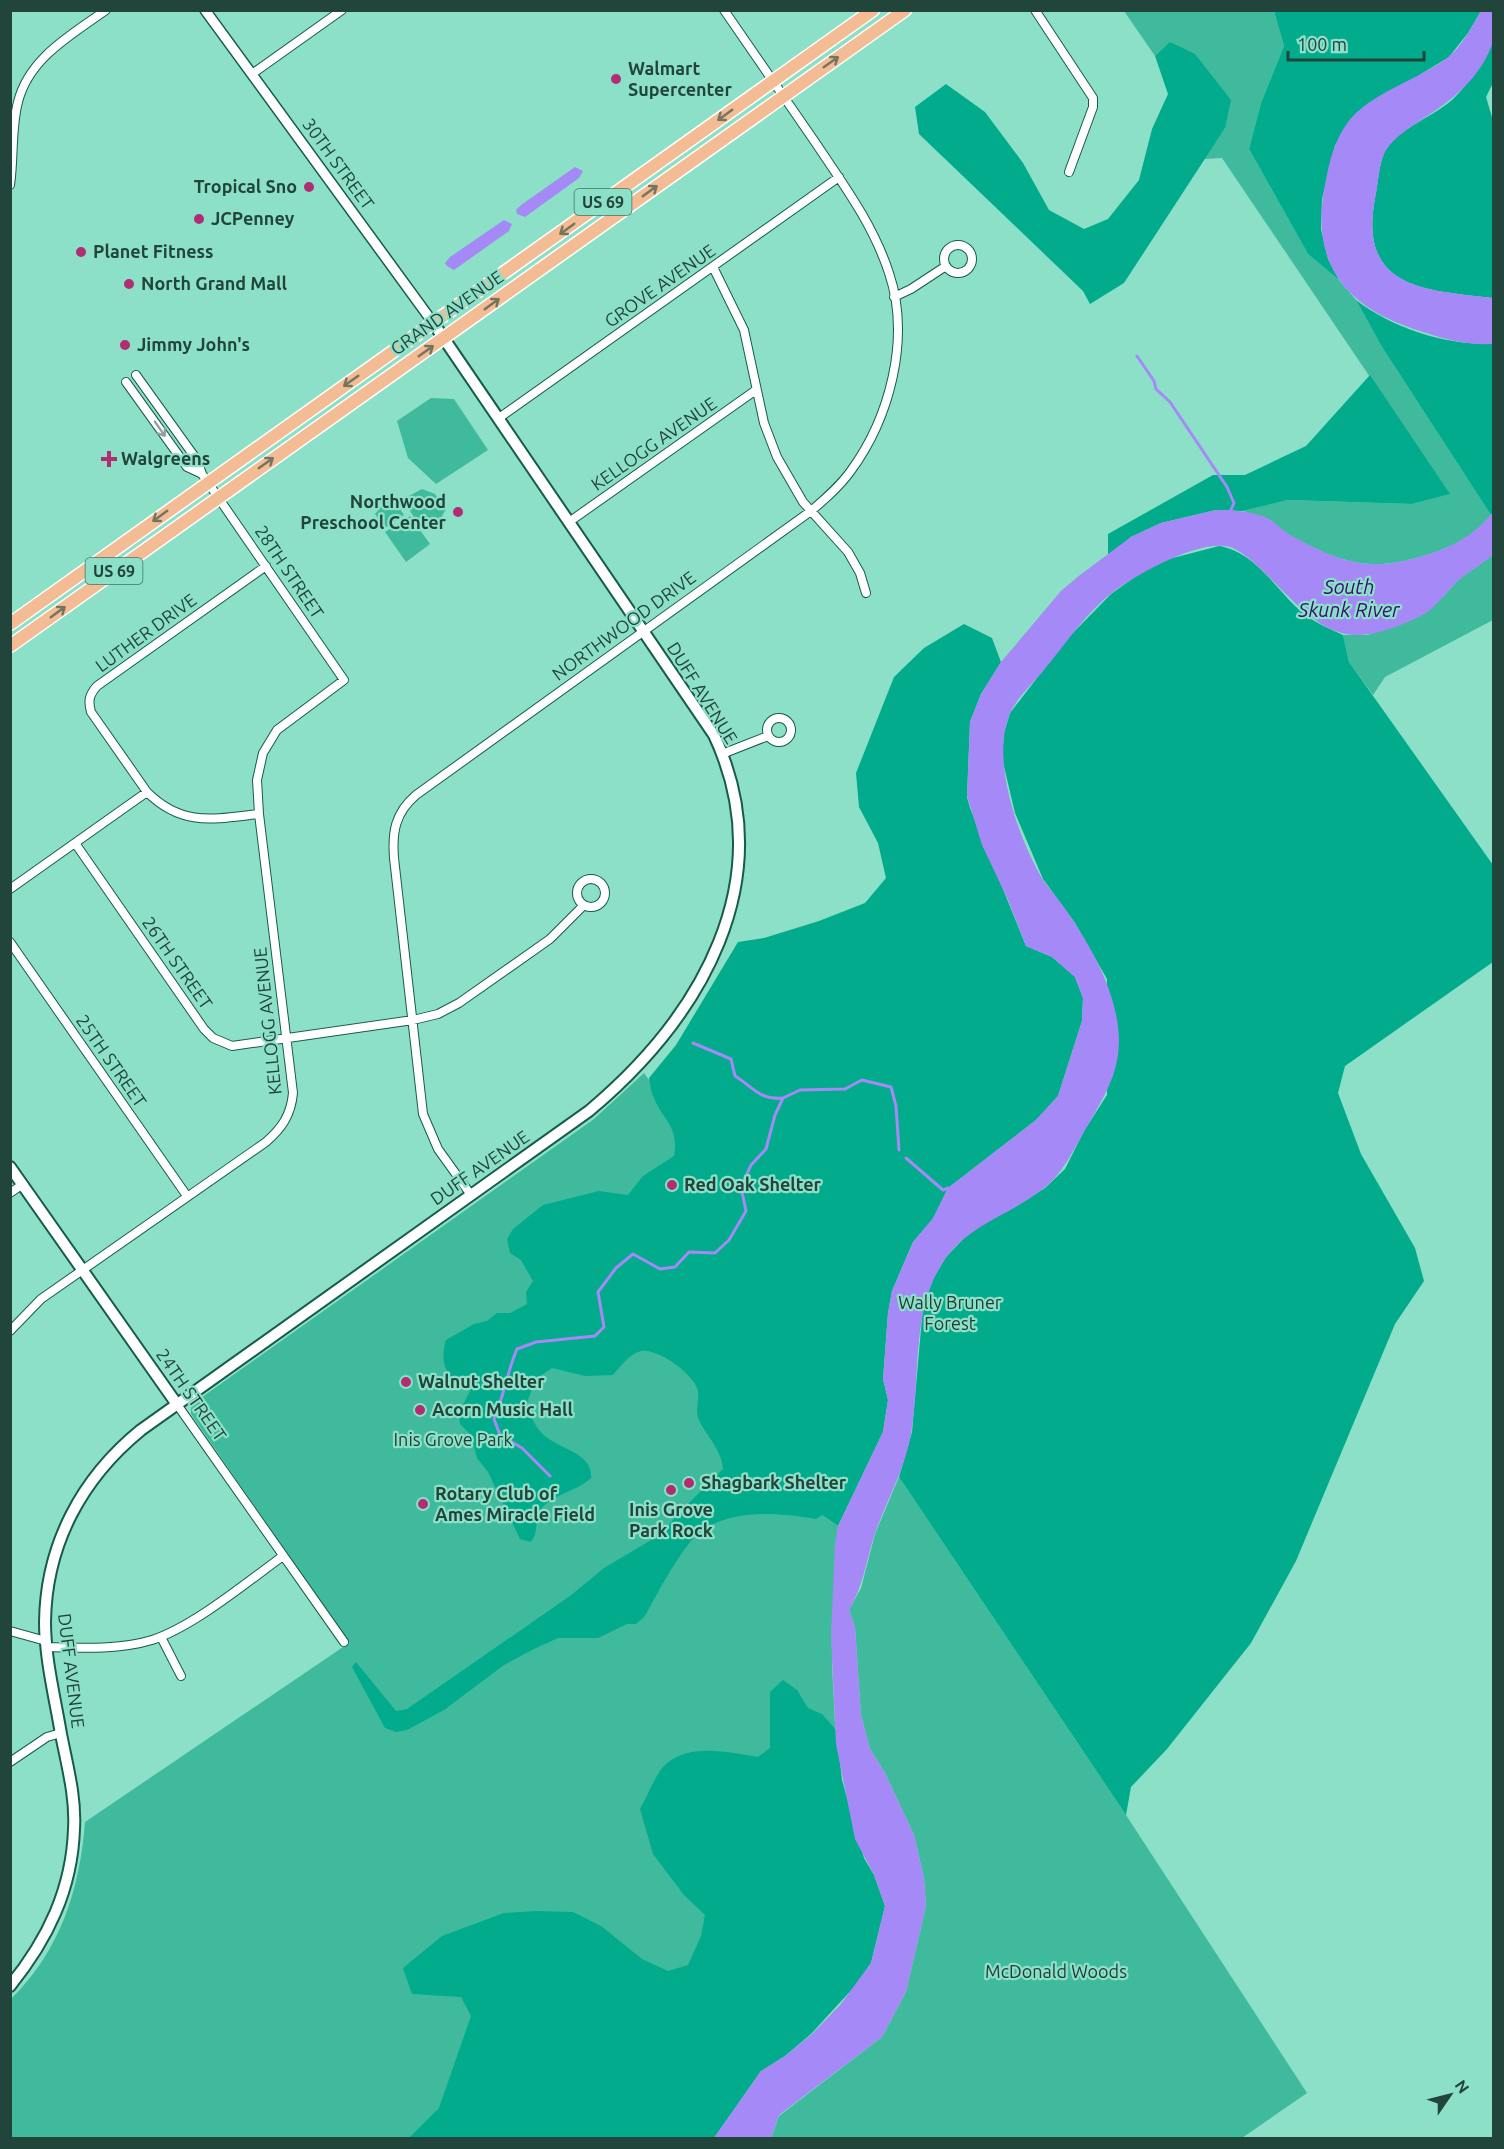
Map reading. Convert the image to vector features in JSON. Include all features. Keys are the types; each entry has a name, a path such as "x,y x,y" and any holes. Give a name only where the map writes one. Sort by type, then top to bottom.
{"main road":[{"name":"GRAND AVENUE","path":"10,624 205,478 434,324 873,10"},
{"name":"GRAND AVENUE","path":"10,646 905,10"},
{"name":"30TH STREET","path":"434,324 444,338"},
{"name":"DUFF AVENUE","path":"10,1986 51,1927 67,1879 74,1827 72,1792 47,1644 46,1595 51,1568 71,1514 105,1461 176,1403 589,1111 622,1083 651,1053 691,996 707,967 725,923 740,855 735,793 714,735 444,338"},
{"name":"24TH STREET","path":"10,1167 176,1403"}],"street":[{"name":"30TH STREET","path":"205,10 434,324"},
{"path":"252,74 342,10"},
{"name":"NORTHWOOD DRIVE","path":"471,1195 438,1149 423,1114 393,841 399,813 416,795 811,511 849,473 880,418 894,363 894,297 889,274 870,225 724,10"},
{"path":"1035,10 1093,99 1093,107 1069,172"},
{"path":"10,185 17,103 27,80 55,47 105,11"},
{"name":"GROVE AVENUE","path":"499,418 838,177"},
{"path":"894,297 912,289 946,266"},
{"path":"713,267 744,330 764,423 777,457 811,511 848,552 860,573 866,593"},
{"path":"136,375 196,460 205,478"},
{"path":"126,382 187,467 205,478"},
{"name":"KELLOGG AVENUE","path":"569,522 756,390"},
{"name":"28TH STREET","path":"205,478 344,680"},
{"name":"LUTHER DRIVE","path":"259,814 216,819 187,817 158,803 147,792 91,712 91,693 266,566"},
{"name":"KELLOGG AVENUE","path":"10,1331 41,1299 266,1143 286,1120 293,1093 259,814 259,765 269,741 287,722 344,680"},
{"path":"722,754 768,736"},
{"path":"10,889 147,792"},
{"name":"26TH STREET","path":"75,843 213,1038 222,1044 242,1047 438,1014 459,1003 550,939 584,905"},
{"name":"25TH STREET","path":"10,942 187,1196"},
{"path":"10,1193 22,1184"},
{"name":"24TH STREET","path":"176,1403 344,1642"},
{"path":"10,1631 47,1644 118,1647 161,1637 200,1614 283,1556"},
{"path":"161,1637 181,1676"},
{"path":"10,1762 47,1737 61,1733"}],"green space":[{"path":"1124,11 1274,11 1284,46 1261,103 1249,149 1308,254 1339,280 1356,300 1382,347 1491,515 1462,540 1436,552 1406,560 1372,564 1341,559 1325,553 1263,519 1243,511 1288,500 1412,504 1449,494 1222,158 1204,159 1225,128 1171,42 1155,56"},
{"path":"1274,11 1481,11 1468,33 1449,57 1421,74 1335,145 1322,199 1321,229 1328,259 1339,280 1308,254 1249,149 1261,103 1284,46"},
{"path":"1493,41 1493,83 1486,97 1494,124 1493,298 1444,292 1403,280 1387,268 1377,251 1372,228 1379,173 1386,149 1409,128 1452,100 1475,72"},
{"path":"1170,42 1195,54 1231,100 1225,128 1124,283 1090,304 1083,291 919,134 915,107 946,84 985,112 1023,163 1049,210 1084,229 1108,219 1139,180 1152,129 1168,94 1155,56"},
{"path":"1356,300 1387,319 1421,333 1457,342 1493,344 1494,512 1491,515 1382,347"},
{"path":"1370,375 1450,494 1412,504 1288,500 1243,511 1216,510 1161,523 1131,537 1108,556 1108,534 1213,475 1245,475 1306,446"},
{"path":"431,398 454,399 488,450 436,484 408,458 397,421"},
{"path":"422,489 435,494 446,509 437,525 415,519 406,504 407,497"},
{"path":"388,499 394,500 404,515 385,528 375,514"},
{"path":"410,516 430,544 406,562 385,532"},
{"name":"Wally Bruner Forest","path":"1219,546 1231,549 1252,562 1300,611 1343,635 1349,662 1493,865 1493,962 1345,1066 1338,1093 1361,1154 1415,1248 1424,1281 1395,1324 1296,1561 1251,1643 1167,1749 1131,1787 1126,1815 899,1477 912,1432 923,1306 933,1279 946,1257 972,1230 1045,1188 1065,1169 1084,1131 1107,1095 1107,979 1075,923 1043,879 1015,813 1002,758 1004,733 1010,713 1067,639 1111,594 1142,572 1169,559"},
{"path":"1493,555 1493,620 1385,677 1373,695 1349,662 1343,635 1368,635 1443,597 1458,580"},
{"path":"964,624 992,638 1001,662 981,694 970,722 967,797 970,808 1026,946 1052,957 1075,977 1083,998 1082,1021 1058,1096 1036,1120 948,1188 933,1219 913,1242 892,1291 888,1313 883,1379 888,1400 883,1432 838,1526 822,1515 816,1519 784,1515 750,1515 717,1522 703,1530 691,1541 645,1616 636,1624 627,1624 598,1638 558,1638 504,1665 444,1710 407,1730 396,1732 385,1728 352,1667 356,1662 396,1711 407,1709 570,1596 604,1568 663,1533 676,1516 723,1469 717,1450 699,1420 697,1388 688,1375 673,1362 656,1353 641,1351 629,1358 613,1375 585,1376 552,1368 536,1379 526,1405 542,1434 582,1458 587,1463 591,1478 579,1487 544,1505 538,1515 535,1534 531,1542 520,1539 488,1472 477,1458 471,1435 460,1424 459,1413 470,1391 463,1378 451,1377 446,1369 443,1355 446,1340 474,1324 487,1321 497,1313 510,1313 527,1304 526,1292 533,1281 521,1260 510,1253 507,1239 513,1229 543,1205 599,1191 628,1195 643,1176 674,1156 673,1131 653,1096 649,1078 676,1045 738,942 764,938 819,921 865,903 886,878 878,843 859,807 856,773 894,677 924,648"},
{"name":"Inis Grove Park","path":"644,1073 706,1159 822,1515 838,1526 832,1666 836,1744 658,2138 11,2138 11,1999 43,1961 55,1940 72,1895 85,1822 349,1643 191,1414 191,1405 594,1119"},
{"name":"McDonald Woods","path":"899,1477 1126,1815 1307,2093 1242,2138 771,2138 779,2116 882,2037 906,1992 926,1906 924,1878 914,1835 885,1773 870,1749 861,1715 855,1627 849,1610 861,1588 875,1534"},
{"path":"783,1680 797,1690 808,1708 822,1714 836,1730 842,1780 864,1858 874,1875 885,1906 871,1963 855,1986 811,2034 785,2056 761,2071 714,2138 409,2138 439,2108 471,2016 461,1997 412,1994 403,1968 442,1936 504,1913 536,1911 573,1912 601,1926 642,1959 668,1971 688,1965 701,1936 705,1915 684,1895 653,1854 640,1809 660,1771 680,1755 719,1751 758,1757 770,1748 770,1692"}],"water":[{"path":"1481,11 1493,11 1494,35 1488,55 1474,76 1456,95 1404,132 1386,150 1379,174 1372,229 1377,252 1387,268 1403,280 1444,292 1493,298 1493,344 1474,344 1423,332 1374,311 1355,297 1340,281 1329,261 1323,239 1322,214 1330,160 1348,122 1357,112 1381,95 1447,58 1462,42"},
{"path":"575,167 583,171 579,178 525,217 517,214 516,210 521,205"},
{"path":"504,220 512,224 509,231 454,270 447,266 445,263 450,257"},
{"name":"South Skunk River","path":"1216,510 1241,511 1265,517 1288,534 1326,553 1341,559 1372,564 1406,560 1446,548 1471,533 1493,512 1493,555 1460,579 1425,614 1393,628 1372,634 1353,635 1321,624 1253,562 1233,548 1205,547 1189,552 1154,567 1113,592 1079,626 1012,709 1004,735 1003,755 1010,800 1025,844 1043,880 1083,936 1101,969 1114,1004 1117,1022 1119,1040 1116,1065 1103,1098 1057,1176 1031,1198 966,1237 945,1259 934,1279 921,1321 914,1412 908,1447 875,1533 858,1591 849,1610 855,1627 861,1715 870,1749 885,1773 914,1835 924,1878 926,1906 906,1992 882,2037 779,2115 771,2138 714,2138 761,2071 785,2056 812,2034 840,2005 871,1963 885,1906 874,1875 855,1839 836,1744 831,1636 835,1544 838,1526 883,1432 888,1400 883,1379 892,1291 913,1242 933,1218 948,1188 1036,1120 1058,1096 1082,1021 1083,998 1075,977 1052,957 1026,946 1008,900 982,845 967,796 970,722 981,694 1001,662 1061,591 1131,537 1161,523"}],"waterway":[{"path":"1137,356 1154,381 1156,389 1170,402 1227,487 1234,503 1229,514"},
{"path":"693,1043 731,1059 735,1076 757,1092 768,1097 783,1098"},
{"path":"550,1476 522,1448 500,1435 494,1419 517,1349 536,1342 595,1336 604,1327 598,1292 616,1268 633,1254 660,1269 675,1267 689,1252 715,1253 729,1240 746,1211 741,1187 751,1165 766,1149 775,1115 783,1098 800,1090 845,1089 862,1080 891,1087 896,1106 899,1150"},
{"path":"906,1158 943,1190 948,1188 951,1191"}],"place":[{"name":"Walmart Supercenter","path":"616,79"},
{"name":"Tropical Sno","path":"309,187"},
{"name":"JCPenney","path":"199,219"},
{"name":"Planet Fitness","path":"81,252"},
{"name":"North Grand Mall","path":"129,284"},
{"name":"Jimmy John's","path":"125,345"},
{"name":"Walgreens","path":"109,459"},
{"name":"Northwood Preschool Center","path":"458,512"},
{"name":"Red Oak Shelter","path":"672,1185"},
{"name":"Walnut Shelter","path":"406,1382"},
{"name":"Acorn Music Hall","path":"420,1410"},
{"name":"Shagbark Shelter","path":"689,1483"},
{"name":"Inis Grove Park Rock","path":"671,1490"},
{"name":"Rotary Club of Ames Miracle Field","path":"423,1504"}]}
